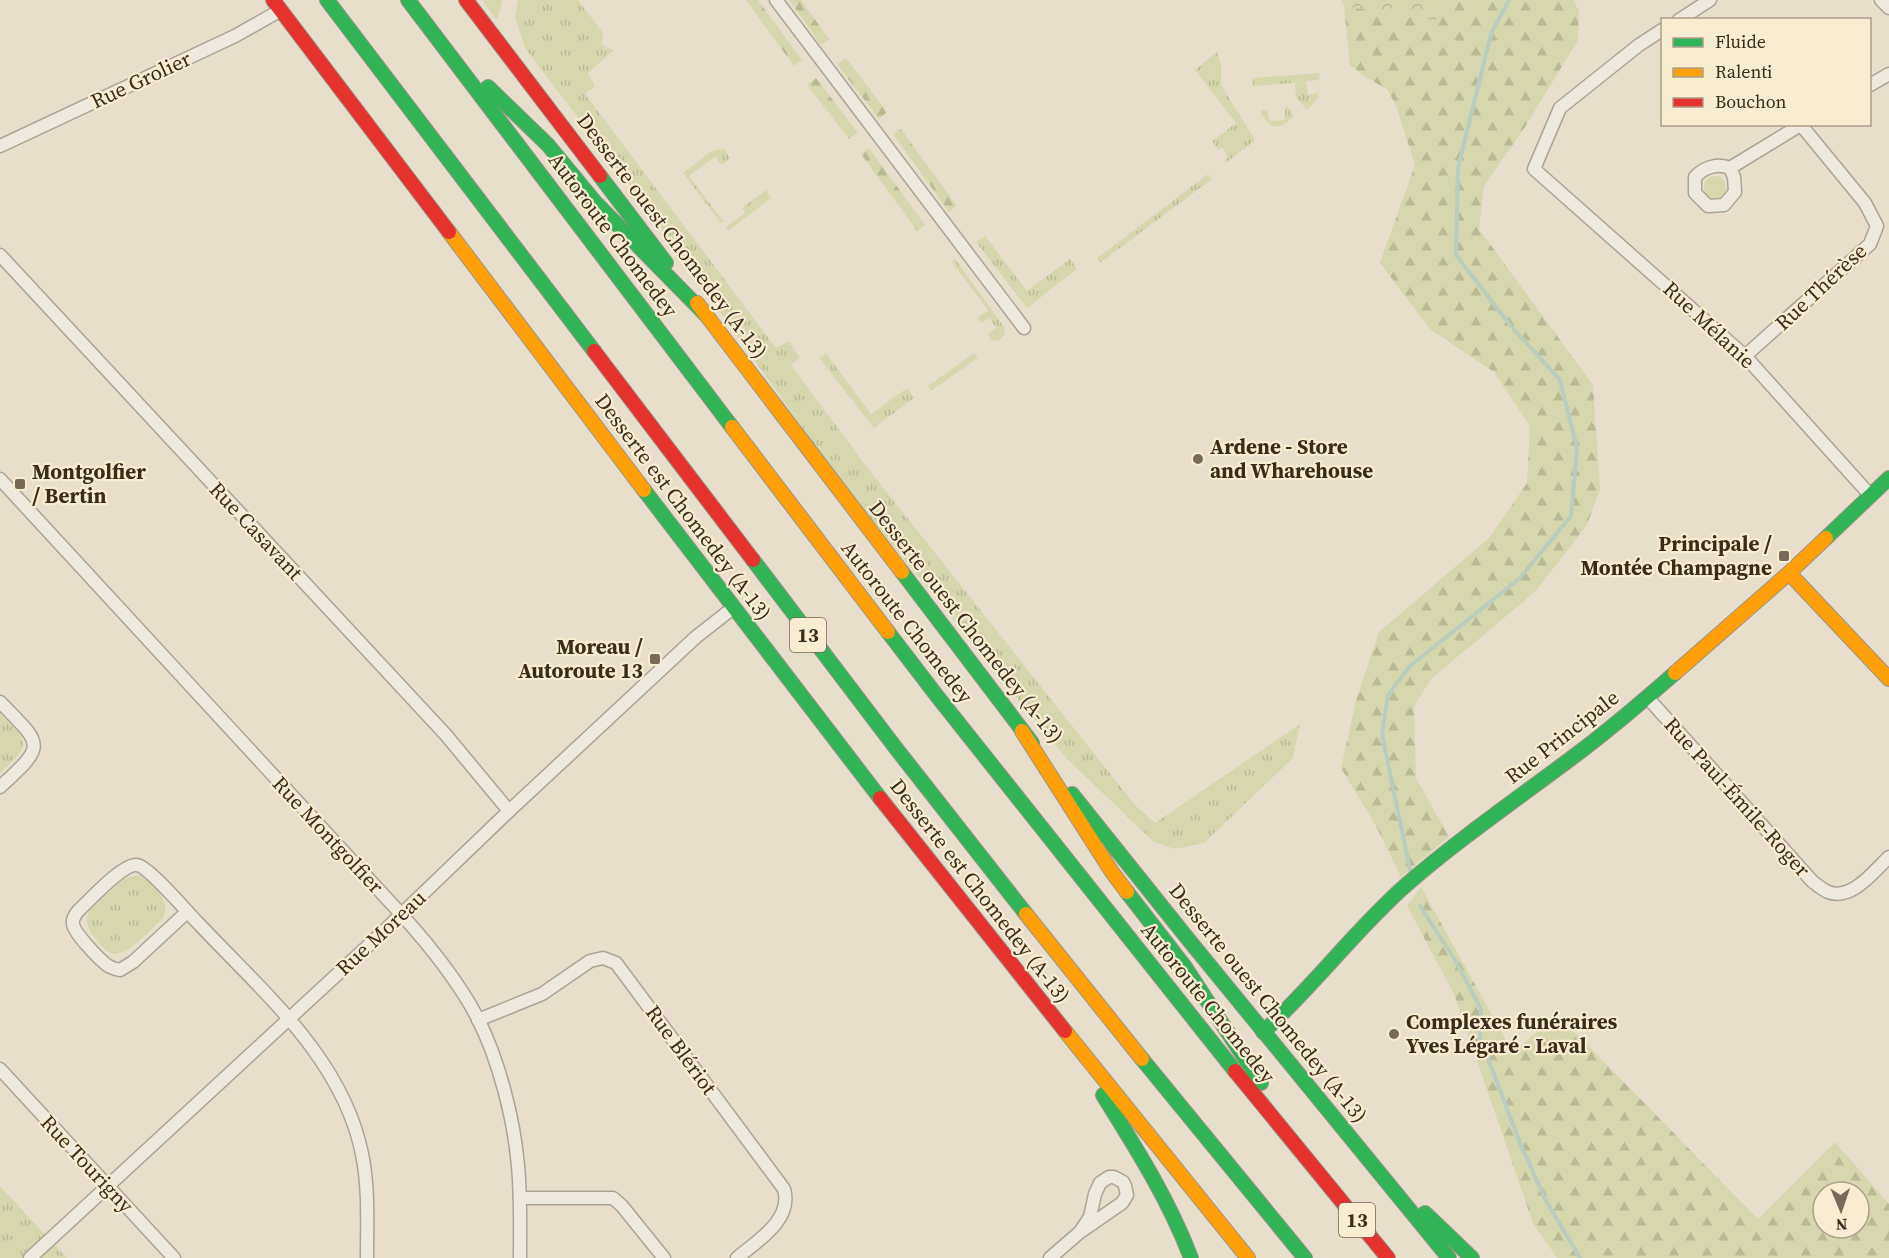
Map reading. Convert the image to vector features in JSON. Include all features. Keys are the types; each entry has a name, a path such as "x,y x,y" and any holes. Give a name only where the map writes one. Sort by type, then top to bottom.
{"main road":[{"name":"13","path":"327,0 888,738 1076,978 1305,1258"},
{"name":"Autoroute Chomedey","path":"408,0 938,696 1197,1025 1388,1258"},
{"name":"Desserte ouest Chomedey (A-13)","path":"466,0 1022,731 1263,1032 1449,1258"},
{"name":"Desserte est Chomedey (A-13)","path":"277,5 880,799 1062,1029 1248,1258"},
{"path":"439,41 548,145 595,202 706,315"},
{"name":"Rue Principale","path":"1263,1032 1404,887 1436,860 1576,755 1647,697 1790,573 1889,478"},
{"path":"1790,573 1889,679"},
{"path":"1022,731 1112,872 1185,967 1326,1182"},
{"path":"1062,1029 1165,1197 1191,1258"},
{"path":"1361,1150 1472,1258"}],"street":[{"path":"776,0 1024,328"},
{"path":"1682,18 1710,0"},
{"path":"1881,0 1889,8"},
{"name":"Rue Grolier","path":"0,146 235,36 277,5"},
{"name":"Rue Mélanie","path":"1661,31 1639,45 1560,108 1534,169 1745,356 1870,495"},
{"path":"1871,84 1889,74"},
{"path":"1730,168 1800,126"},
{"name":"Rue Thérèse","path":"1745,356 1870,244 1877,226 1865,203 1803,126"},
{"name":"Rue Casavant","path":"0,255 446,735 509,811"},
{"name":"Rue Montgolfier","path":"0,479 401,914 441,962 478,1020 498,1072 516,1149 520,1198 520,1258"},
{"name":"Rue Moreau","path":"30,1258 289,1019 696,637 733,608"},
{"name":"Rue Paul-Émile-Roger","path":"1647,697 1812,881 1829,892 1846,893 1859,885 1889,857"},
{"path":"0,702 33,737 34,749 26,763 0,787"},
{"path":"187,912 133,962 120,970 113,969 104,963 76,932 73,925 73,918 81,908 124,869 137,864 146,869 187,912 289,1019 318,1054 336,1084 346,1102 357,1135 368,1206 367,1258"},
{"name":"Rue Blériot","path":"478,1020 542,994 590,961 603,958 615,963 784,1189 785,1208 780,1219 736,1258"},
{"name":"Rue Tourigny","path":"0,1069 174,1258"},
{"path":"1050,1258 1080,1232 1122,1203 1127,1195 1123,1182 1109,1177 1100,1183 1090,1217 1080,1232"},
{"path":"520,1198 613,1198 664,1258"}],"green space":[{"path":"482,0 502,0 496,19"},
{"path":"518,0 578,0 603,33 602,43 614,50 588,73 595,86 585,94 776,348 789,341 800,358 791,365 863,462 1135,805 1155,823 1300,724 1293,758 1204,843 1175,849 1154,842 1067,759 842,483 636,194 525,48 515,17"},
{"path":"746,0 758,0 802,60 794,66"},
{"path":"789,0 801,0 829,39 821,45"},
{"path":"1341,0 1445,0 1436,21 1344,6"},
{"path":"1445,0 1574,0 1579,12 1578,40 1525,127 1484,186 1479,229 1593,385 1600,489 1587,525 1536,591 1431,679 1414,706 1416,778 1449,837 1401,877 1376,826 1341,768 1357,697 1379,632 1490,537 1527,483 1530,426 1494,372 1430,329 1380,263 1415,165 1396,106 1388,90 1350,65 1344,6 1436,21"},
{"path":"1217,52 1221,65 1221,85 1255,140 1226,163 1225,160 1228,157 1222,147 1218,150 1212,141 1236,123 1195,70"},
{"path":"846,58 887,112 879,119 837,64"},
{"path":"1320,73 1319,80 1306,81 1308,95 1318,93 1319,97 1307,110 1296,97 1295,83 1253,86 1252,78"},
{"path":"816,78 858,133 849,139 807,85"},
{"path":"1288,106 1294,116 1281,126 1271,126 1261,114 1261,110 1267,109 1269,121 1285,120 1285,109"},
{"path":"901,129 957,206 949,212 893,134"},
{"path":"869,148 925,225 917,231 861,154"},
{"path":"724,149 730,158 722,165 715,157 689,176 724,222 721,223 683,173 710,152"},
{"path":"1208,174 1212,179 1100,263 1097,258"},
{"path":"1715,176 1723,179 1726,187 1723,195 1715,198 1707,195 1704,187 1707,179"},
{"path":"766,190 771,198 728,231 726,227 745,213 742,208"},
{"path":"985,236 1027,291 1070,259 1077,269 1027,308 976,242"},
{"path":"955,259 1005,328 1005,334 1000,340 990,339 988,334 996,328 990,318 981,323 977,318 988,310 952,262"},
{"path":"826,353 871,414 907,388 914,398 874,428 819,358"},
{"path":"974,353 978,358 931,391 928,386"},
{"path":"0,714 17,731 23,744 17,756 0,773"},
{"path":"139,875 150,882 160,893 165,906 163,918 131,947 117,954 111,953 90,931 87,925 89,911 125,878"},
{"path":"1421,887 1513,1053 1557,1014 1758,1219 1835,1142 1868,1180 1811,1180 1811,1240 1871,1240 1871,1183 1889,1204 1889,1258 1557,1258 1533,1223 1454,994 1407,906"},
{"path":"0,1186 67,1258 0,1258"}],"waterway":[{"path":"1410,870 1382,734 1388,695 1410,666 1520,578 1571,516 1577,448 1560,380 1510,325 1456,255 1458,168 1491,34 1509,0"},
{"path":"1420,906 1455,960 1481,1009 1480,1037 1520,1143 1545,1199 1580,1258"}],"traffic: fast":[{"path":"327,0 594,351"},
{"path":"408,0 732,427"},
{"path":"488,87 548,145 595,202 706,315"},
{"path":"600,176 666,263"},
{"path":"1826,538 1889,478"},
{"path":"644,490 880,798"},
{"path":"753,560 1026,914"},
{"path":"902,572 1032,743"},
{"path":"888,632 1235,1071"},
{"path":"1263,1032 1300,996 1369,920 1406,885 1467,835 1599,737 1675,673"},
{"path":"1072,794 1449,1258"},
{"path":"1127,892 1185,967 1261,1083"},
{"path":"1142,1059 1305,1258"},
{"path":"1103,1095 1162,1195 1191,1258"},
{"path":"1425,1213 1472,1258"}],"traffic: slow":[{"path":"449,232 644,490"},
{"path":"697,303 902,572"},
{"path":"732,427 888,632"},
{"path":"1675,673 1826,538"},
{"path":"1789,573 1889,679"},
{"path":"1022,731 1127,892"},
{"path":"1026,914 1142,1059"},
{"path":"1065,1031 1248,1258"}],"traffic: jam":[{"path":"273,0 449,232"},
{"path":"466,0 600,176"},
{"path":"594,351 753,560"},
{"path":"880,798 1065,1031"},
{"path":"1235,1071 1388,1258"}],"place":[{"name":"Ardene - Store and Wharehouse","path":"1198,459"},
{"name":"Montgolfier / Bertin","path":"20,484"},
{"name":"Principale / Montée Champagne","path":"1784,556"},
{"name":"Moreau / Autoroute 13","path":"655,659"},
{"name":"Complexes funéraires Yves Légaré - Laval","path":"1394,1034"}]}
